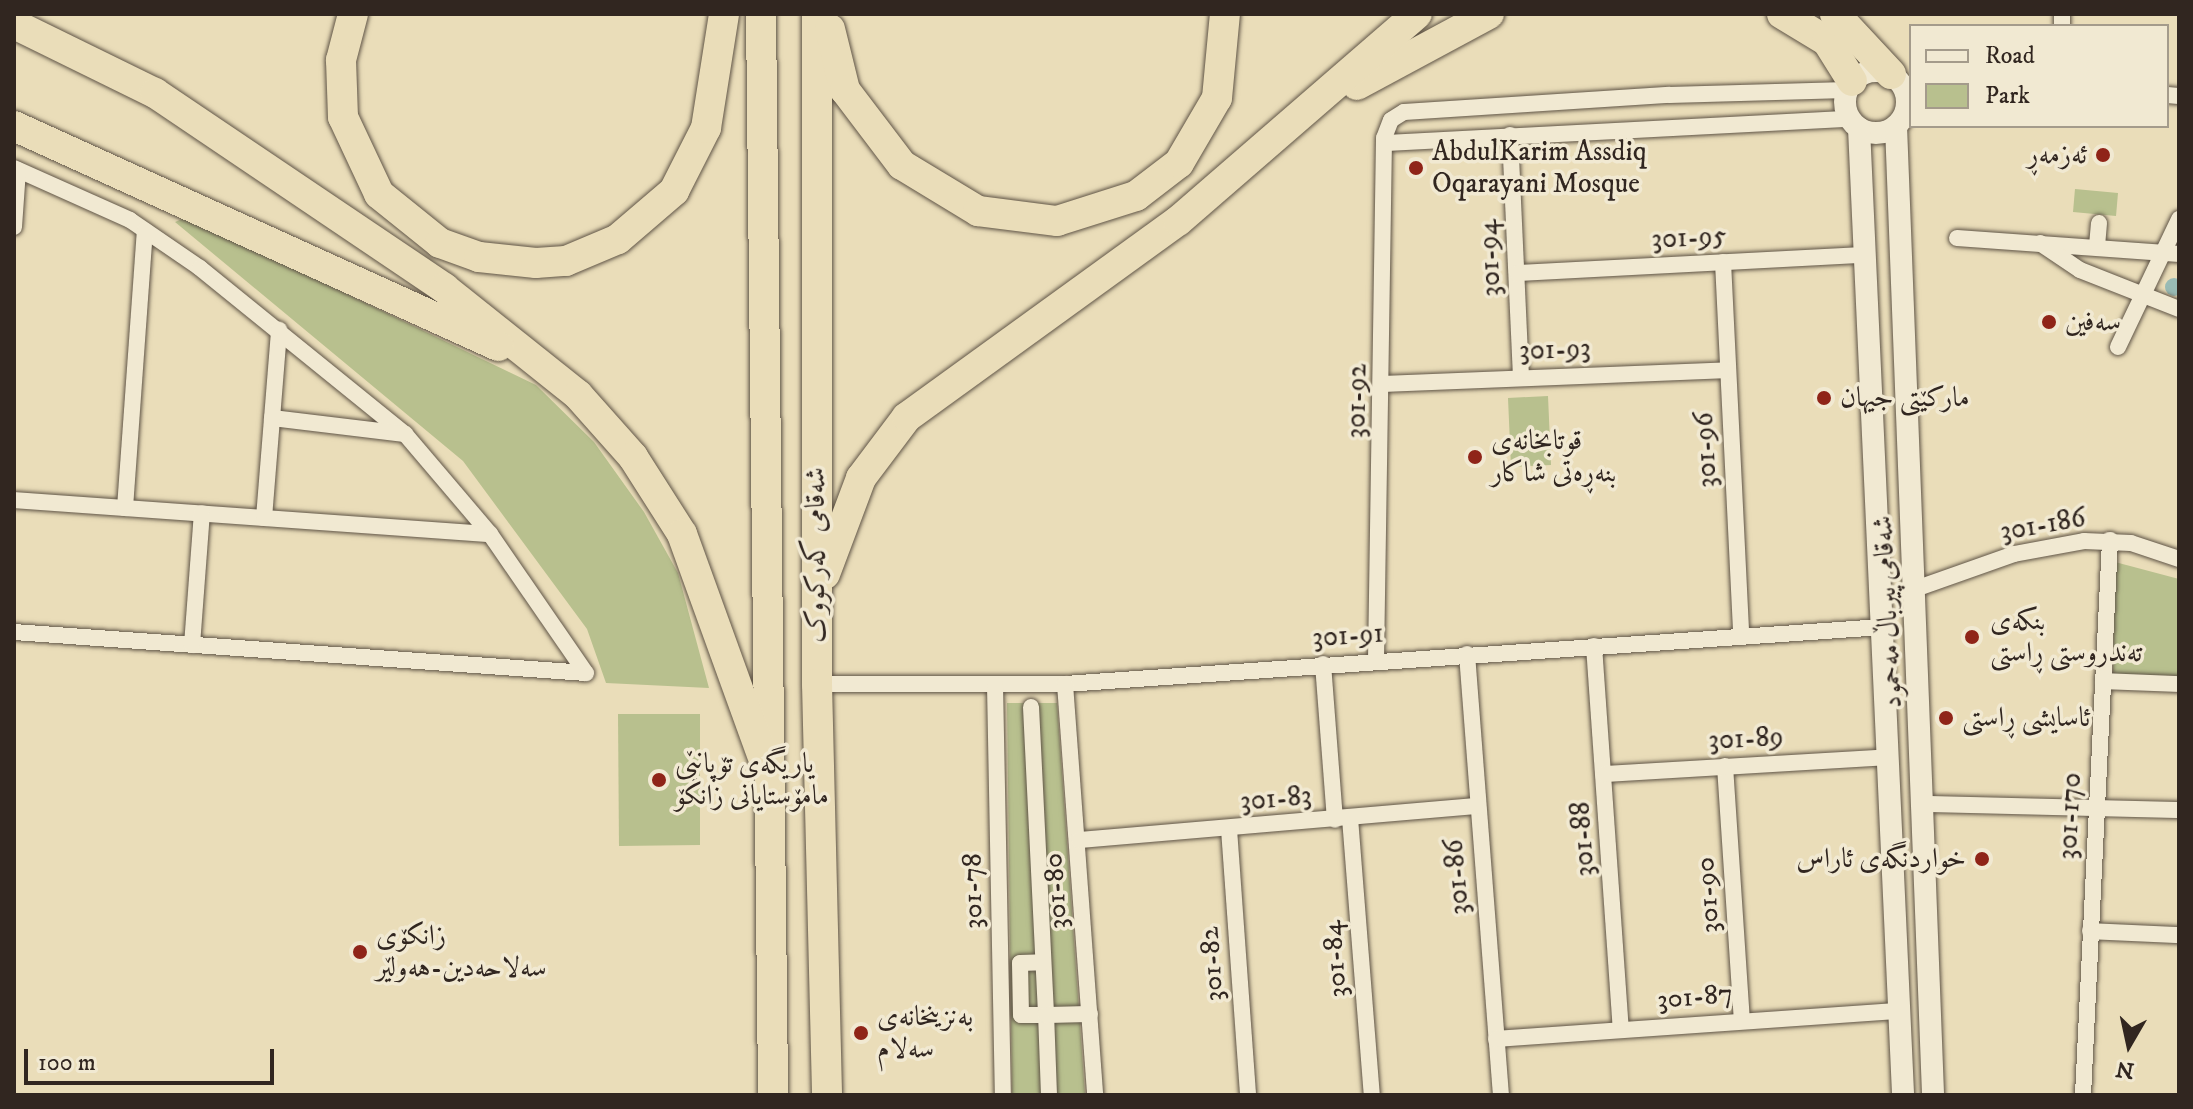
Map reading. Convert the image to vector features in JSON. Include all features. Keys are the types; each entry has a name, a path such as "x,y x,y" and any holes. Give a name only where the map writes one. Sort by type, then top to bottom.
{"highway":[{"path":"353,14 341,60 343,117 379,194 440,243 479,257 536,263 566,261 618,239 674,191 706,128 724,14"},
{"name":"شەقامی کەرکووک","path":"761,14 773,1095"},
{"name":"شەقامی کەرکووک","path":"817,14 816,603 827,1095"},
{"path":"829,14 845,90 902,165 978,211 1057,221 1136,196 1179,163 1217,98 1225,14"},
{"path":"1226,181 1417,14"},
{"path":"816,603 861,478 907,417 1386,66 1489,14"},
{"path":"1782,14 1827,41 1850,86"},
{"path":"1835,14 1891,74"},
{"path":"14,24 155,93 444,288 578,395 642,469 682,534 770,777"},
{"path":"14,126 471,331 578,395"}],"main road":[{"path":"1850,86 1873,71 1891,74"},
{"name":"شەقامی پیرباڵ مەحمود","path":"1891,74 1907,94 1896,126 1927,804 1933,1095"},
{"name":"شەقامی پیرباڵ مەحمود","path":"1850,86 1865,255 1903,1095"},
{"path":"1854,123 1877,133 1896,126"}],"street":[{"path":"1850,86 1404,112 1387,126 1385,143 1510,135 1854,123"},
{"name":"301-94","path":"1510,135 1521,378"},
{"name":"301-92","path":"1376,660 1384,384 1385,143"},
{"path":"14,227 16,169 145,231 279,330 405,434 490,534 586,673 14,632"},
{"path":"2118,347 2138,295 2174,252 2179,219"},
{"path":"2097,246 2099,223"},
{"path":"125,508 145,231"},
{"path":"1957,238 2174,252"},
{"path":"2038,242 2073,272 2097,284 2179,309"},
{"name":"301-95","path":"1517,273 1865,255"},
{"name":"301-96","path":"1723,262 1741,635"},
{"path":"264,518 279,330"},
{"name":"301-93","path":"1384,384 1728,370"},
{"path":"272,418 405,434"},
{"path":"14,500 490,534"},
{"path":"192,645 202,513"},
{"name":"301-186","path":"1918,588 2025,551 2110,540 2179,559"},
{"name":"301-170","path":"2083,1095 2110,540"},
{"name":"301-91","path":"817,684 1065,684 1883,627"},
{"name":"301-88","path":"1594,646 1621,1029"},
{"name":"301-86","path":"1467,654 1501,1095"},
{"name":"301-84","path":"1323,664 1372,1095"},
{"path":"2103,681 2179,684"},
{"name":"301-80","path":"1065,684 1079,840 1095,1095"},
{"name":"301-78","path":"995,685 1003,1095"},
{"path":"1031,707 1049,1095"},
{"name":"301-89","path":"1605,774 1889,757"},
{"name":"301-90","path":"1725,766 1742,1020"},
{"path":"1927,804 2179,810"},
{"name":"301-83","path":"1079,840 1477,806"},
{"name":"301-82","path":"1229,829 1248,1095"},
{"path":"2090,931 2179,935"},
{"path":"1043,962 1020,963 1021,1015 1090,1014"},
{"name":"301-87","path":"1496,1039 1899,1011"}],"green space":[{"path":"2075,189 2118,193 2116,216 2073,212"},
{"path":"187,217 536,385 594,442 644,512 678,573 709,688 606,683 587,629 463,461 175,222"},
{"path":"1548,396 1551,465 1511,467 1508,398"},
{"path":"2115,562 2179,579 2179,676 2113,674"},
{"path":"1007,703 1057,703 1085,1095 1012,1095"},
{"name":"یاریگەی تۆپانێی مامۆستایانی زانکۆ","path":"618,714 700,714 700,845 619,846"}],"water":[{"path":"2174,278 2183,287 2174,296 2165,287"}],"place":[{"name":"ئەزمەڕ","path":"2103,155"},
{"name":"AbdulKarim Assdiq Oqarayani Mosque","path":"1416,168"},
{"name":"سەفین","path":"2049,322"},
{"name":"مارکێتی جیهان","path":"1824,398"},
{"name":"قوتابخانەی بنەڕەتی شاکار","path":"1475,457"},
{"name":"بنکەی تەندروستی ڕاستی","path":"1972,637"},
{"name":"ئاسایشی ڕاستی","path":"1946,718"},
{"name":"یاریگەی تۆپانێی مامۆستایانی زانکۆ","path":"659,780"},
{"name":"خواردنگەی ئاراس","path":"1982,859"},
{"name":"زانکۆی سەلاحەدین-هەولێر","path":"360,952"},
{"name":"بەنزینخانەی سەلام","path":"861,1033"}]}
